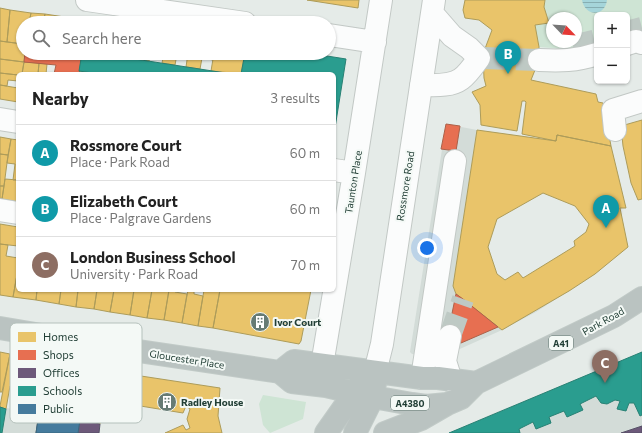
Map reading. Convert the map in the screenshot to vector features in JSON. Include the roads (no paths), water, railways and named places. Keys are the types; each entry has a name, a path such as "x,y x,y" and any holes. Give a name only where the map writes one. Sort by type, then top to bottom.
{"highway":[{"name":"Park Road","path":"385,433 421,419 461,398 476,383 607,320 642,298"},
{"name":"Gloucester Place","path":"0,328 10,330"},
{"name":"Gloucester Place","path":"142,351 280,372 292,382 326,386 364,395"},
{"path":"280,372 294,361 422,378 476,383"},
{"path":"355,433 364,395 366,378 375,372"},
{"path":"326,433 364,395"},
{"name":"Park Road","path":"364,395 426,406 447,404"}],"street":[{"path":"87,0 197,16"},
{"name":"Taunton Place","path":"336,242 344,172 375,42 381,0"},
{"path":"421,85 434,86 455,82 461,79 481,58 452,36 433,6"},
{"name":"Rossmore Road","path":"375,372 382,338 433,6"},
{"path":"336,36 375,42"},
{"path":"630,43 636,41 642,43"},
{"path":"539,60 562,61 581,59 594,55"},
{"path":"615,130 613,110 642,101"},
{"path":"0,119 16,122"},
{"path":"422,378 453,229 455,161"},
{"path":"0,210 16,213"},
{"name":"Taunton Place","path":"322,364 330,292"},
{"path":"450,336 445,361 451,380"}],"water":[{"path":"582,0 607,0 603,10 599,12 591,12 584,6"}],"tunnel":[{"path":"630,31 642,28"},
{"path":"582,44 594,41"},
{"path":"483,58 539,60"},
{"path":"450,336 463,299"}],"place":[{"name":"Elizabeth Court","path":"508,74"},
{"name":"Rossmore Court","path":"606,228"},
{"name":"Ivor Court","path":"260,322"},
{"name":"London Business School","path":"605,383"},
{"name":"Radley House","path":"167,402"}]}
